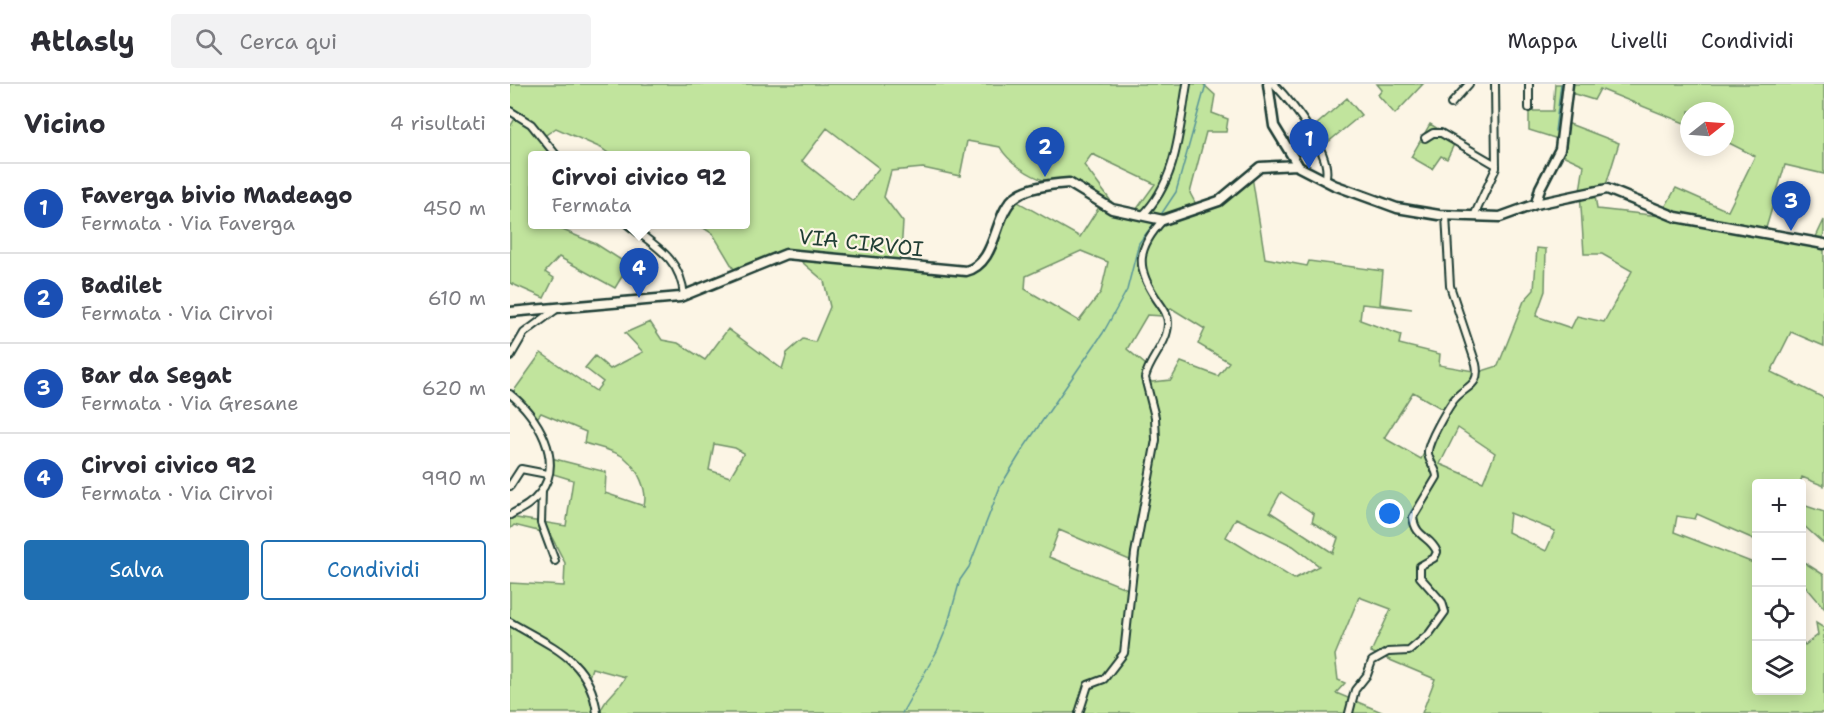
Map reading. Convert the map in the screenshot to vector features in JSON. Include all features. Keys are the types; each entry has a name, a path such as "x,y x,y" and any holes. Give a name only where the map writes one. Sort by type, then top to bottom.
{"street":[{"path":"1142,216 1162,191 1174,159 1188,84"},
{"path":"1268,84 1274,126 1297,165"},
{"path":"1274,84 1320,146 1326,169 1325,180"},
{"path":"1451,104 1469,84"},
{"path":"1474,216 1496,165 1495,84"},
{"path":"1528,84 1529,108"},
{"path":"1536,204 1540,188 1560,149 1568,84"},
{"path":"510,111 531,124 552,151"},
{"path":"1425,138 1433,133 1441,133 1496,165"},
{"path":"1079,713 1088,685 1104,679 1124,653 1130,590 1156,440 1155,417 1145,378 1161,347 1168,321 1165,311 1143,278 1140,263 1150,238 1163,220 1219,201 1260,167 1297,165 1325,180 1397,208 1446,215 1508,215 1536,204 1607,189 1676,217 1824,244"},
{"name":"VIA CIRVOI","path":"510,312 684,296 786,254 957,271 972,270 982,263 1013,198 1024,192 1063,183 1073,184 1112,209 1163,220"},
{"path":"1349,713 1355,690 1367,675 1372,661 1388,652 1409,651 1427,636 1445,615 1442,602 1420,577 1420,566 1434,558 1437,552 1433,544 1417,532 1413,517 1437,477 1428,457 1430,444 1453,400 1472,387 1477,376 1450,286 1446,215"},
{"path":"632,229 675,263 682,277 684,296"},
{"path":"510,357 524,333 537,321 558,311 558,308"},
{"path":"510,394 530,413 542,431 548,454 541,523 555,561"},
{"path":"510,486 521,469 547,474"},
{"path":"510,515 532,502 543,490"},
{"path":"510,622 574,662 591,687 597,713"}],"green space":[{"path":"510,84 1203,84 1215,95 1212,113 1228,119 1226,132 1206,132 1190,193 1198,208 1217,201 1251,170 1265,258 1307,266 1309,261 1383,271 1380,304 1412,309 1362,304 1360,320 1401,335 1399,344 1440,354 1439,365 1479,372 1498,366 1524,301 1534,290 1537,248 1546,249 1545,291 1536,316 1571,328 1577,316 1604,322 1632,271 1602,254 1584,254 1580,191 1584,165 1556,152 1558,139 1529,130 1529,111 1553,111 1555,84 1824,84 1824,174 1785,165 1766,228 1815,239 1824,220 1824,234 1821,240 1824,241 1824,346 1791,332 1771,372 1824,398 1824,486 1802,477 1801,479 1752,479 1752,538 1697,514 1695,519 1677,516 1674,532 1752,562 1752,695 1806,695 1806,644 1818,635 1816,623 1824,628 1824,713 1422,713 1435,679 1371,652 1391,609 1359,597 1335,655 1338,680 1345,683 1336,693 1384,713 510,713 510,583 564,586 565,563 550,534 514,525 510,529 510,517 566,526 573,480 550,473 551,458 606,472 605,493 644,506 645,500 641,480 625,458 584,443 586,432 541,413 534,422 511,395 541,353 596,391 603,382 585,368 595,356 610,369 643,352 625,333 650,322 662,340 678,343 705,360 728,329 782,369 787,353 803,339 815,342 830,307 824,281 796,257 769,256 735,271 713,234 705,229 750,229 750,151 605,151 556,128 540,139 550,151 528,151 528,229 560,229 596,244 629,265 615,288 559,257 545,272 554,278 544,298 510,283 510,127 516,117 510,112","holes":["827,128 879,168 853,201 802,161","967,141 1000,147 1014,163 1033,176 1049,182 1071,179 1103,201 1080,237 1009,197 973,272 900,268 903,222 884,197 891,171 923,168 960,176","1092,154 1155,184 1134,213 1116,208 1084,165","1081,251 1108,262 1101,292 1079,321 1025,289 1026,276","1171,308 1205,329 1198,344 1229,362 1218,376 1181,362 1171,380 1152,382 1143,375 1146,365 1127,349 1147,315 1163,316","1413,392 1446,411 1421,459 1384,438","1458,428 1495,453 1483,482 1440,464","714,444 735,448 744,453 730,477 709,470","1281,492 1314,514 1312,522 1338,538 1333,553 1270,512","1510,513 1555,531 1546,551 1508,532","1236,518 1293,546 1319,566 1294,579 1226,537","1059,530 1132,561 1130,590 1049,557","592,668 625,677 600,712 589,677"]},
{"path":"1377,84 1423,84 1395,114 1378,95 1382,90"},
{"path":"1347,98 1361,115 1321,148 1308,132"},
{"path":"1430,124 1456,140 1447,159 1441,156 1432,169 1411,157"},
{"path":"1806,506 1824,512 1824,544 1806,528"},
{"path":"1806,564 1824,575 1824,608 1806,587"}],"waterway":[{"path":"1160,216 1176,192 1206,84"},
{"path":"1555,131 1561,84"},
{"path":"902,713 937,651 947,627 960,580 969,567 1000,487 1025,446 1103,333 1127,290 1139,243 1155,222"}],"place":[{"name":"Faverga bivio Madeago","path":"1309,169"},
{"name":"Badilet","path":"1045,177"},
{"name":"Bar da Segat","path":"1791,231"},
{"name":"Cirvoi civico 92","path":"639,298"}]}
